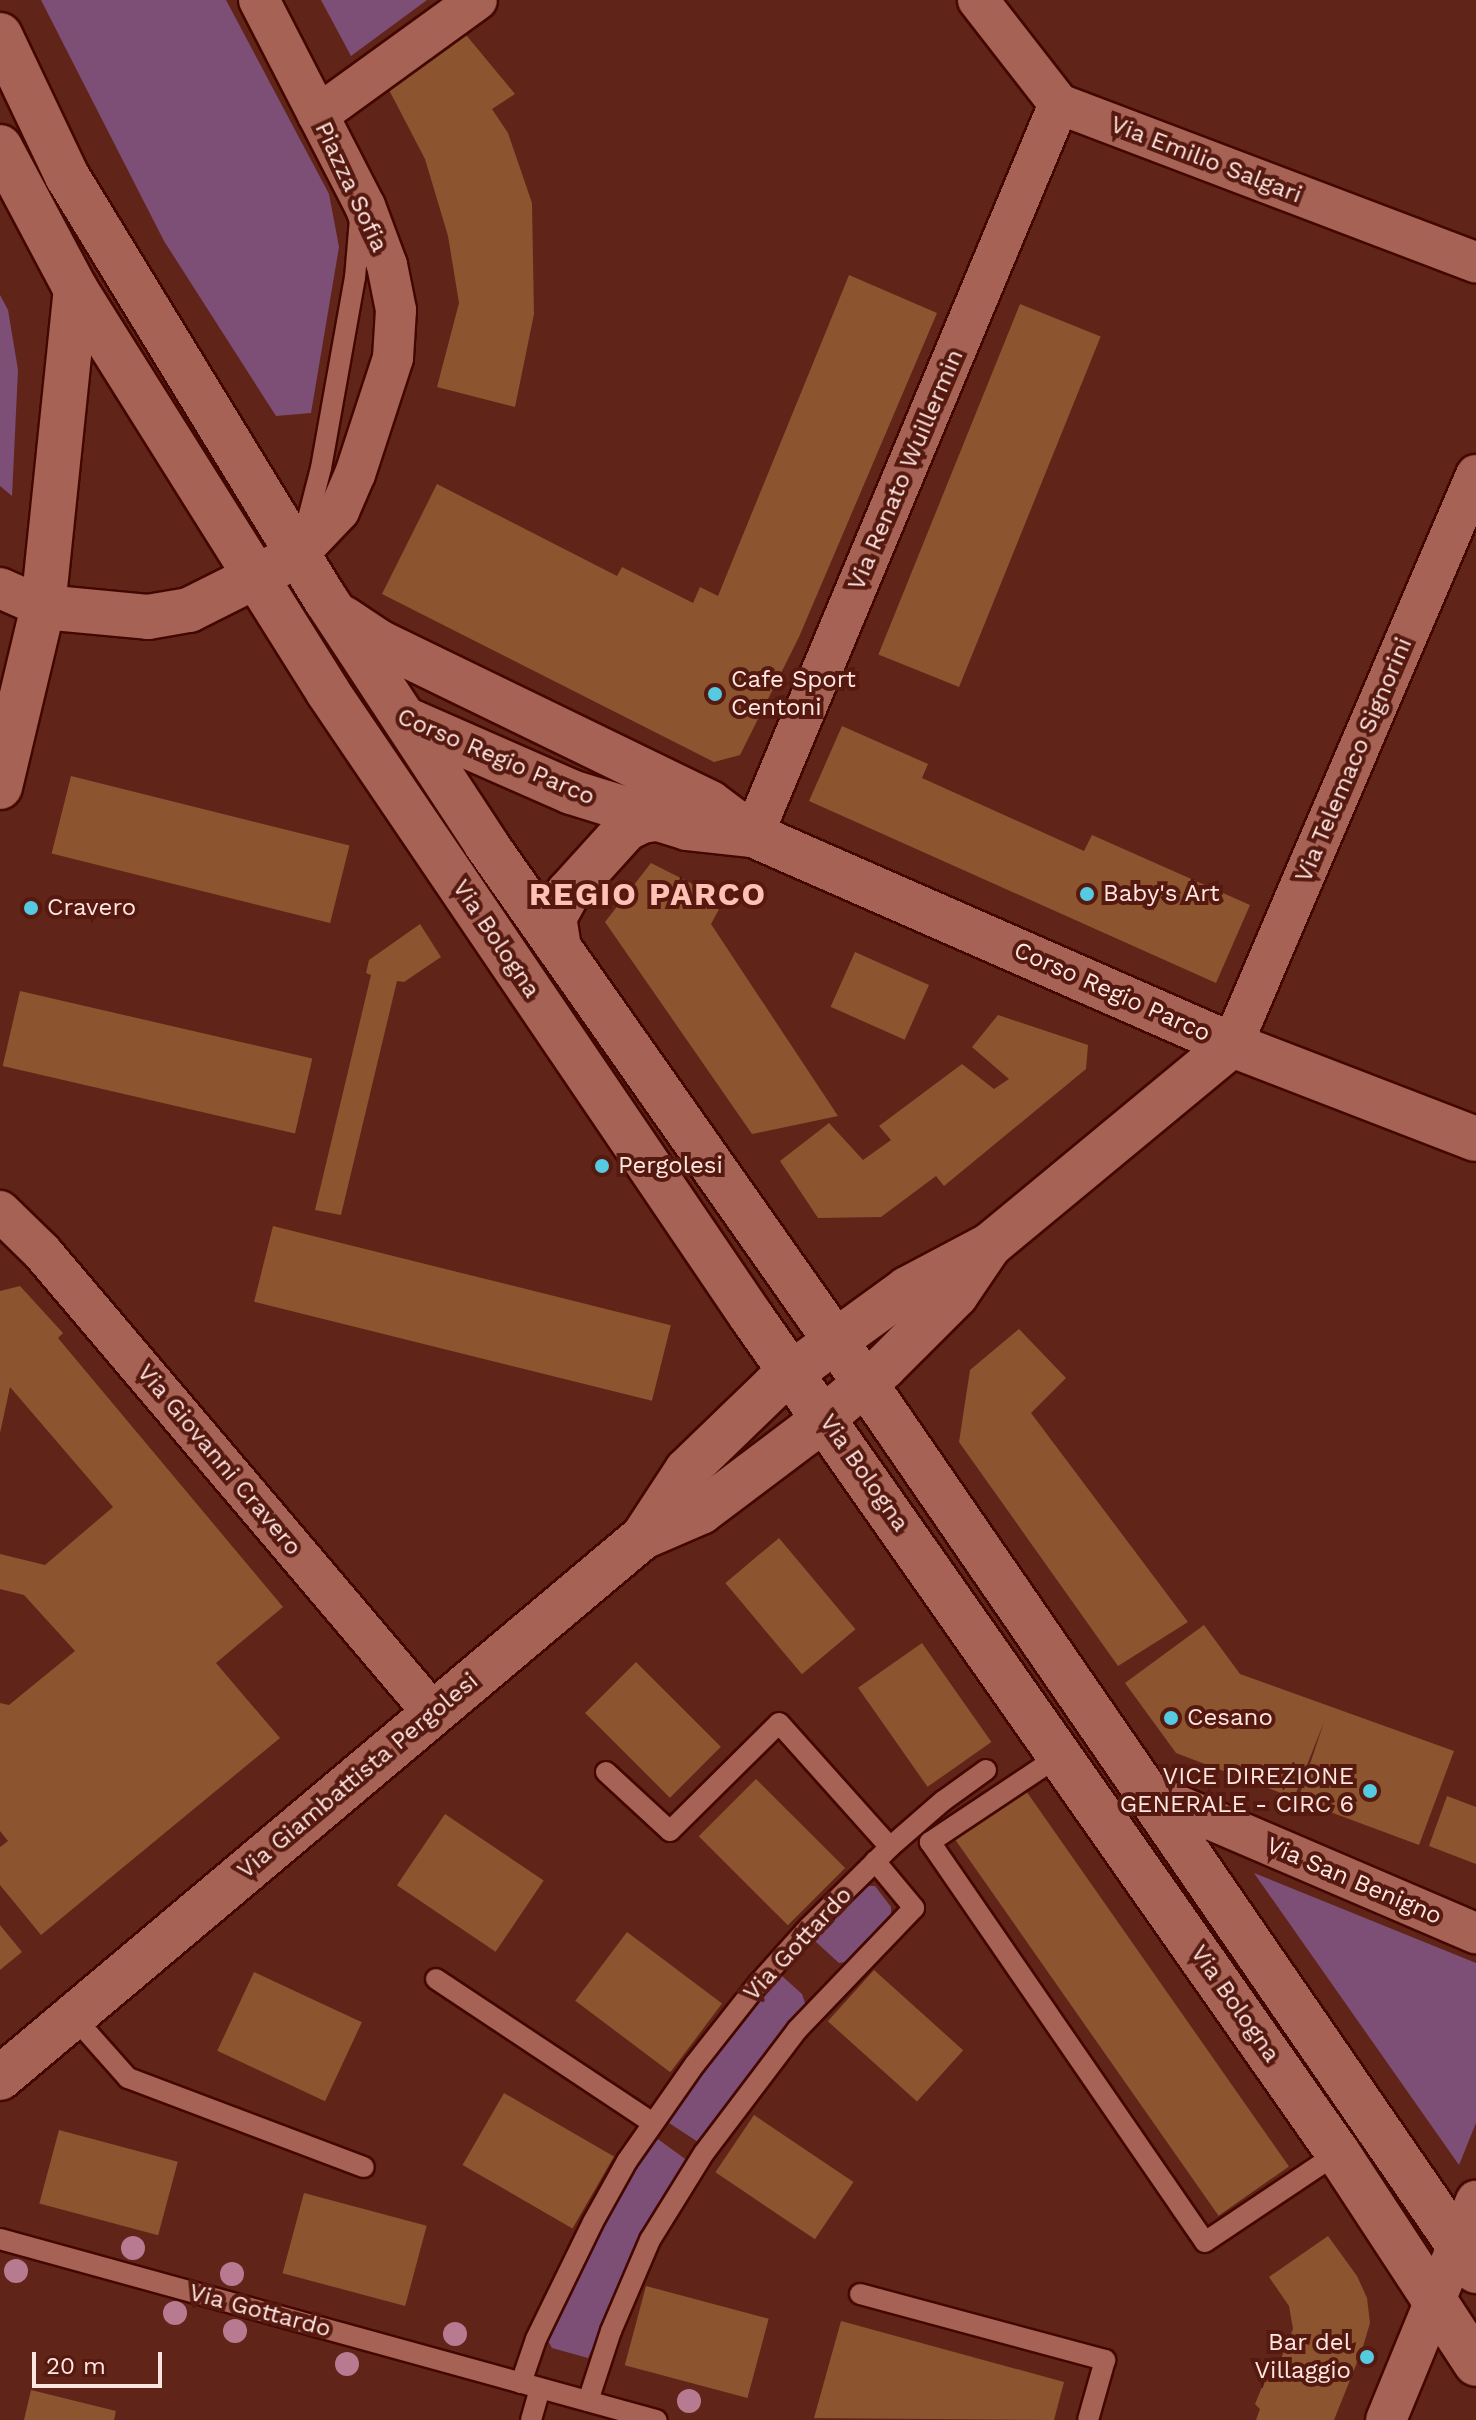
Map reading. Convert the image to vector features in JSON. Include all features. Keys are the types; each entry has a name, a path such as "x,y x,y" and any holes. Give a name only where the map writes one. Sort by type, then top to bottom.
{"main road":[{"path":"0,35 67,176 299,553"},
{"path":"0,147 76,290 255,578"},
{"path":"0,787 43,607 76,290"},
{"name":"Piazza Sofia","path":"43,607 148,617 189,610 299,553"},
{"name":"Via Bologna","path":"299,553 326,600 486,844 865,1383 1467,2258"},
{"name":"Via Bologna","path":"255,578 301,652 791,1372 1062,1754 1338,2153 1476,2364"},
{"name":"Corso Regio Parco","path":"326,600 351,626 379,642 710,803 753,835 1232,1045 1476,1139"},
{"name":"Corso Regio Parco","path":"301,652 333,681 406,719 571,792 687,828 753,835"},
{"path":"559,948 554,932 561,902 626,829 642,821 656,819"},
{"name":"Via Giambattista Pergolesi","path":"643,1537 687,1470 791,1372 934,1272 990,1245 1232,1045"},
{"name":"Via Giambattista Pergolesi","path":"0,2078 643,1537 701,1512 760,1471 865,1383 956,1295 990,1245"}],"street":[{"name":"Piazza Sofia","path":"259,0 362,200 387,265 396,310 393,358 377,415 339,511 299,553"},
{"path":"318,115 477,0"},
{"path":"978,0 1059,104"},
{"name":"Via Emilio Salgari","path":"1059,104 1476,262"},
{"name":"Via Renato Wuillermin","path":"753,835 1059,104"},
{"name":"Via Telemaco Signorini","path":"1232,1045 1476,475"},
{"name":"Piazza Sofia","path":"0,588 43,607"},
{"name":"Via Giovanni Cravero","path":"0,1211 42,1252 433,1713"},
{"name":"Via San Benigno","path":"1144,1791 1476,1933"},
{"path":"1386,2420 1434,2304 1467,2258 1476,2201"}],"lane":[{"path":"588,2401 611,2331 650,2240 704,2153 797,2030 914,1908 882,1854 779,1723 670,1831 606,1772"},
{"path":"1062,1754 930,1842 1205,2242 1338,2153"},
{"name":"Via Gottardo","path":"531,2420 530,2385 558,2289 627,2161 653,2123 758,1984 882,1854 986,1770"},
{"path":"436,1979 653,2123"},
{"path":"73,2016 128,2078 364,2167"},
{"name":"Via Gottardo","path":"0,2239 656,2420"},
{"path":"860,2294 1105,2360 1088,2420"}],"shaded area":[{"path":"41,0 226,0 329,194 339,247 311,413 276,416 164,241"},
{"path":"321,0 427,0 351,56"},
{"path":"0,295 8,310 18,370 12,496 0,486"},
{"path":"1254,1873 1476,1963 1476,2123 1459,2165"},
{"path":"864,1886 875,1886 891,1907 891,1917 846,1962 839,1963 816,1942 815,1934"},
{"path":"782,1976 802,1994 806,2006 698,2142 666,2121 774,1979"},
{"path":"655,2137 688,2161 645,2231 588,2358 552,2348 547,2339 560,2305 618,2197"}],"building":[{"path":"462,30 515,94 492,109 508,133 532,203 534,314 515,407 437,387 459,303 448,236 425,159 388,88"},
{"path":"849,275 937,313 799,637 740,755 714,762 382,594 437,484 617,576 622,567 693,603 700,587 718,596"},
{"path":"1020,304 1101,337 959,687 878,654"},
{"path":"842,726 928,764 922,778 1084,851 1092,835 1250,905 1216,983 809,801"},
{"path":"71,776 349,845 330,923 52,854"},
{"path":"651,863 724,900 711,924 838,1116 752,1134 605,922"},
{"path":"420,924 441,957 404,982 397,981 341,1215 315,1210 371,975 366,973 369,960"},
{"path":"855,952 929,985 905,1040 831,1007"},
{"path":"20,991 312,1058 295,1134 3,1066"},
{"path":"998,1015 1088,1045 1086,1069 944,1186 936,1176 881,1217 818,1218 780,1161 829,1123 863,1160 891,1140 879,1126 962,1064 994,1089 1009,1079 972,1047"},
{"path":"273,1226 671,1325 652,1401 254,1302"},
{"path":"20,1286 63,1333 58,1338 283,1607 216,1663 280,1738 41,1935 0,1885 0,1847 8,1841 0,1831 0,1703 9,1705 75,1651 24,1595 0,1589 0,1554 45,1565 113,1507 10,1387 0,1433 0,1291"},
{"path":"1019,1329 1066,1378 1031,1413 1188,1622 1118,1666 959,1442 970,1370"},
{"path":"779,1538 855,1629 802,1674 725,1583"},
{"path":"1204,1625 1240,1674 1454,1751 1419,1845 1298,1800 1324,1722 1294,1798 1176,1753 1125,1683"},
{"path":"922,1643 991,1742 928,1787 858,1688"},
{"path":"636,1662 721,1747 670,1798 585,1713"},
{"path":"756,1779 845,1868 788,1925 699,1836"},
{"path":"1024,1788 1289,2166 1219,2216 954,1837"},
{"path":"1447,1796 1476,1807 1476,1864 1429,1846"},
{"path":"445,1814 544,1881 496,1952 397,1885"},
{"path":"0,1925 22,1952 0,1970"},
{"path":"627,1932 722,2004 670,2072 575,2001"},
{"path":"874,1970 963,2050 917,2102 828,2021"},
{"path":"254,1972 362,2022 325,2101 217,2051"},
{"path":"504,2093 614,2156 572,2228 462,2165"},
{"path":"754,2115 853,2182 815,2239 715,2172"},
{"path":"59,2130 178,2162 158,2235 39,2203"},
{"path":"304,2193 427,2226 405,2306 283,2273"},
{"path":"1328,2236 1357,2276 1367,2298 1370,2323 1362,2350 1334,2420 1256,2420 1260,2409 1255,2404 1265,2380 1272,2381 1293,2329 1289,2306 1269,2277"},
{"path":"646,2286 769,2319 747,2398 625,2365"},
{"path":"841,2321 1064,2382 1054,2420 814,2418"},
{"path":"31,2390 116,2411 114,2420 24,2420"}],"place":[{"name":"Cafe Sport Centoni","path":"715,694"},
{"name":"Baby's Art","path":"1087,894"},
{"name":"Cravero","path":"31,908"},
{"name":"Pergolesi","path":"602,1166"},
{"name":"Cesano","path":"1171,1718"},
{"name":"VICE DIREZIONE GENERALE - CIRC 6","path":"1370,1791"},
{"name":"Bar del Villaggio","path":"1367,2357"}],"district":[{"name":"REGIO PARCO","path":"648,894"}]}
